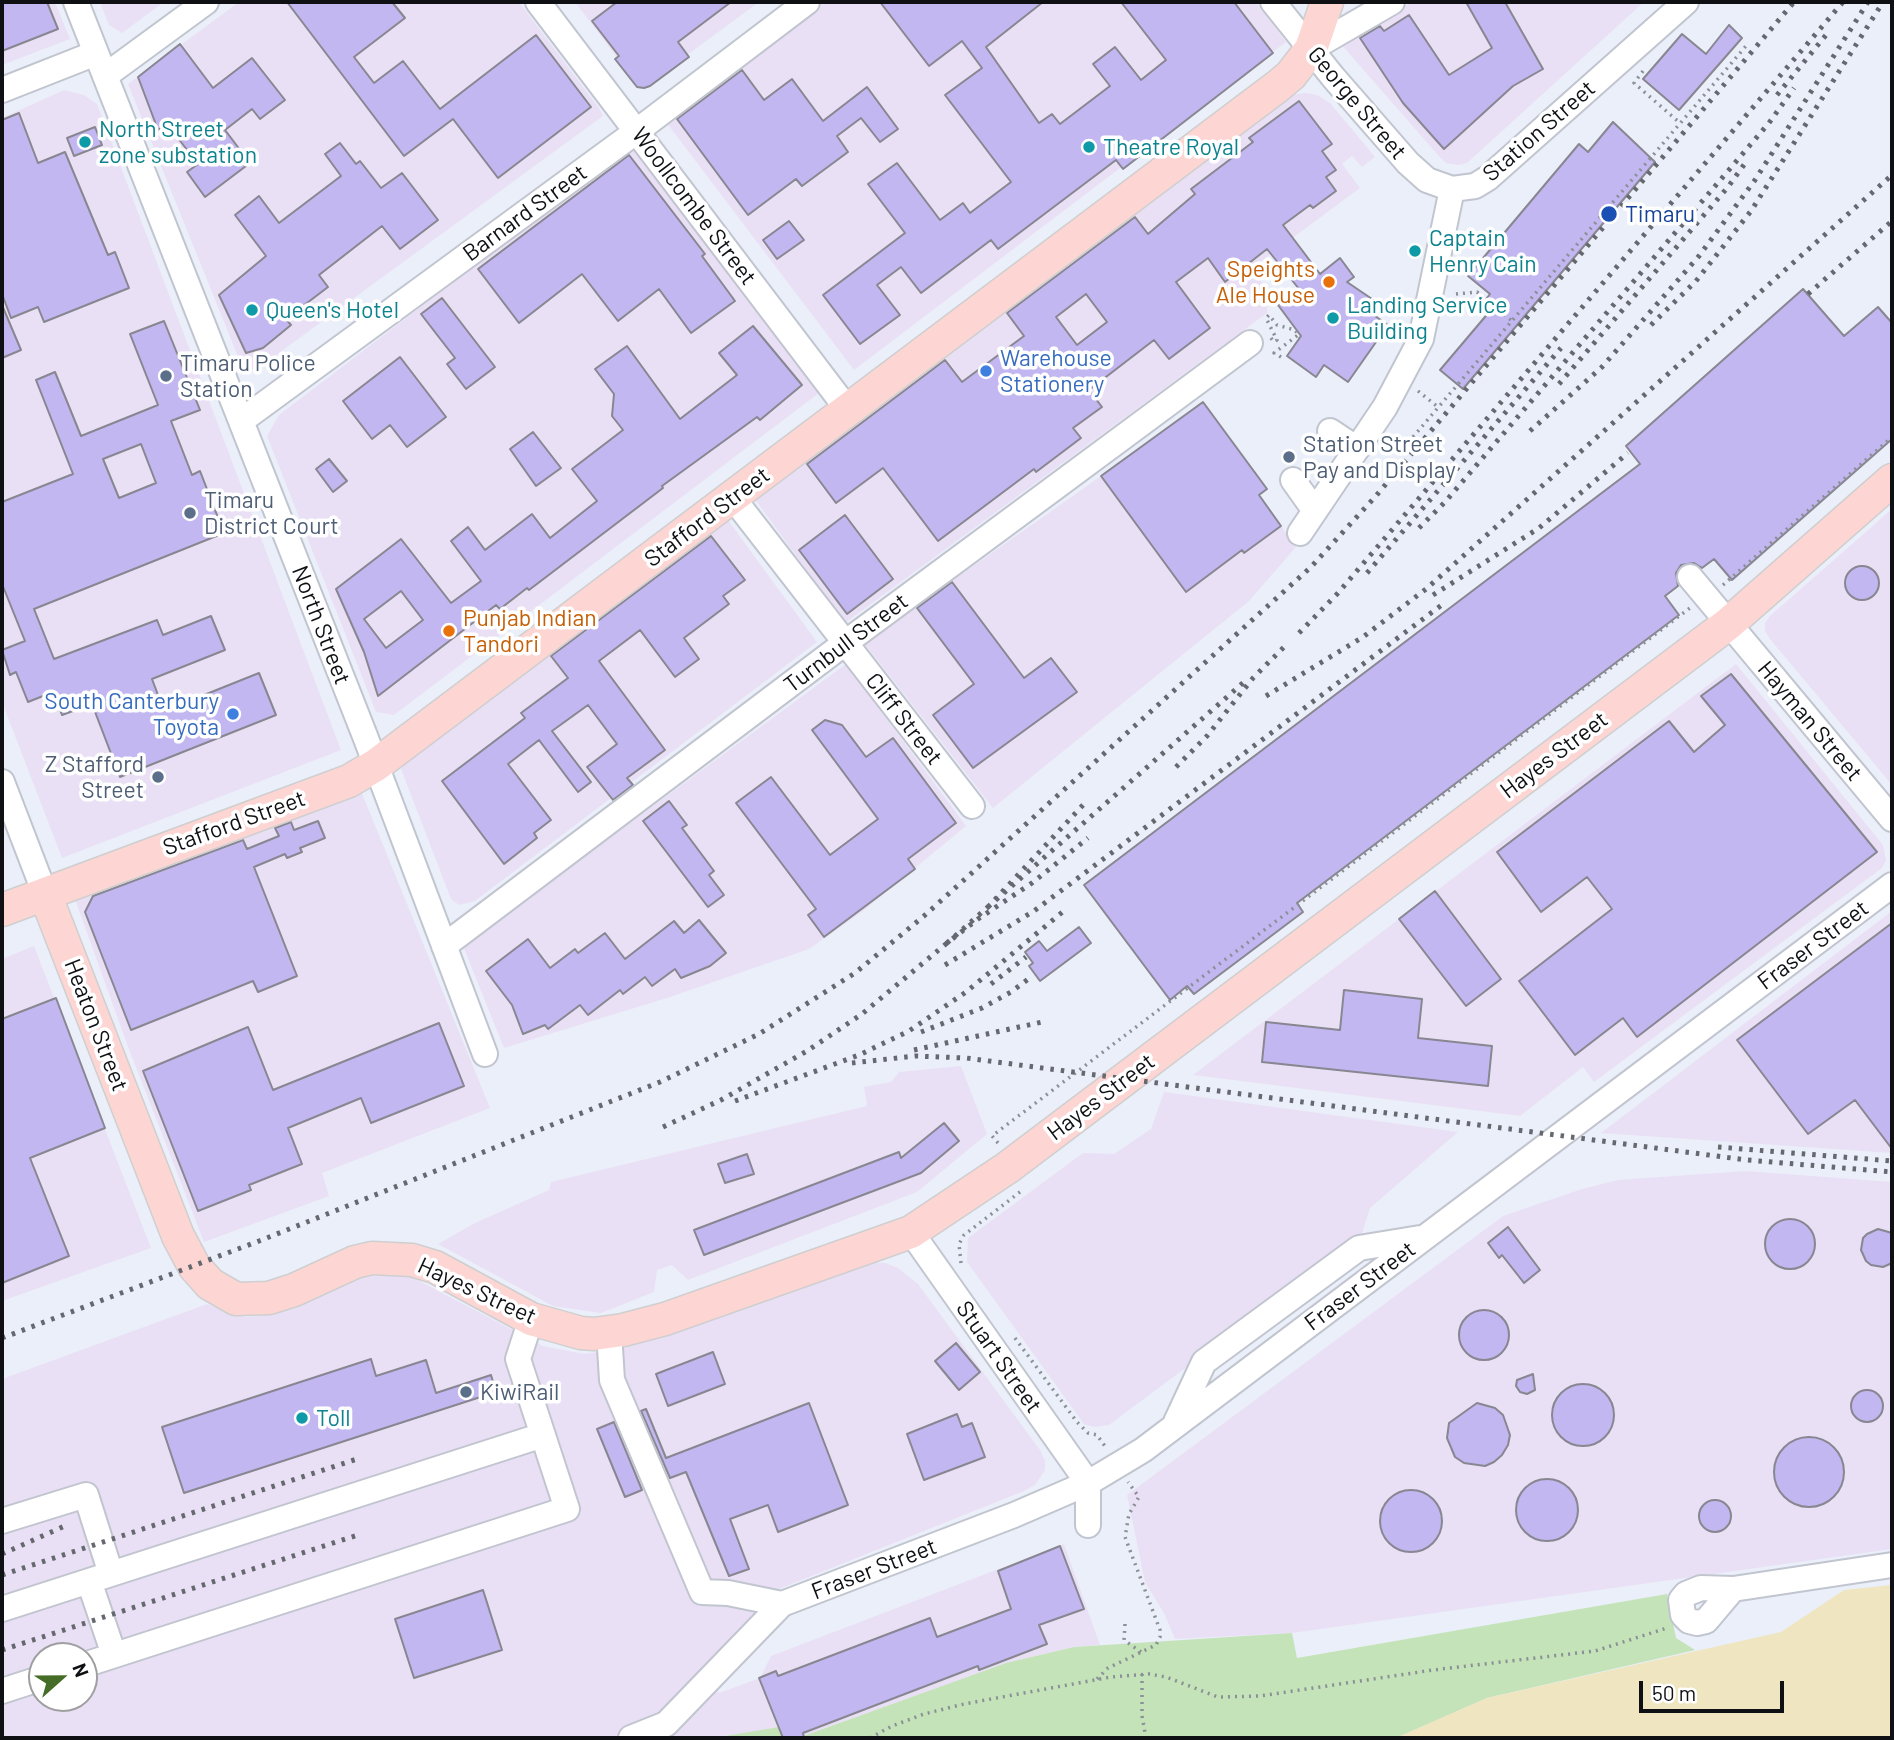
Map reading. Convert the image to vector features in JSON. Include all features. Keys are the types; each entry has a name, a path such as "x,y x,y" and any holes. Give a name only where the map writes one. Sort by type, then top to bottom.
{"main road":[{"name":"Stafford Street","path":"2,910 349,781 376,765 1278,86 1291,75 1311,49 1327,2"},
{"name":"Hayes Street","path":"194,1266 210,1284 229,1296 254,1300 282,1294 362,1259 412,1259 435,1267 531,1319 569,1331 594,1334 665,1319 911,1232 1013,1164 1728,624 1892,480"},
{"name":"Heaton Street","path":"45,894 178,1236 194,1266"}],"street":[{"name":"North Street","path":"76,2 376,765 485,1054"},
{"path":"2,90 101,64 206,2"},
{"name":"Woollcombe Street","path":"538,2 848,410"},
{"name":"Barnard Street","path":"241,421 637,131 807,2"},
{"name":"George Street","path":"1273,2 1419,173 1437,186 1452,189"},
{"path":"1311,49 1392,2"},
{"name":"Station Street","path":"1300,533 1357,449 1401,378 1421,339 1452,189 1475,186 1488,178 1686,2"},
{"name":"Turnbull Street","path":"444,946 1254,333"},
{"path":"1330,431 1357,449"},
{"path":"1293,480 1315,511"},
{"name":"Cliff Street","path":"733,498 972,806"},
{"name":"Hayman Street","path":"1690,577 1892,819"},
{"name":"Heaton Street","path":"2,782 45,894"},
{"name":"Fraser Street","path":"782,1604 1014,1515 1088,1483 1143,1450 1892,885"},
{"name":"Stuart Street","path":"911,1232 1088,1483"},
{"path":"1174,1426 1204,1362 1359,1248 1424,1238"},
{"path":"98,1660 567,1509 518,1359 531,1319"},
{"path":"610,1332 612,1380 702,1592 728,1593 782,1604"},
{"path":"2,1609 543,1435"},
{"path":"1088,1483 1088,1525"},
{"path":"2,1521 86,1495 114,1655"},
{"path":"1689,1621 1680,1608 1681,1600 1686,1594 1701,1588 1732,1589 1892,1565"},
{"path":"631,1738 666,1724 782,1604"},
{"path":"2,1691 28,1683"}],"path":[{"path":"1413,437 1746,46"},
{"path":"1643,71 1634,83 1680,122"},
{"path":"1456,293 1477,292 1512,321"},
{"path":"1254,333 1266,318"},
{"path":"1281,357 1274,353 1298,335"},
{"path":"1401,378 1438,407"},
{"path":"1727,582 1892,437"},
{"path":"1004,1152 992,1136 1689,609"},
{"path":"962,1267 958,1256 959,1244 964,1235 1029,1185"},
{"path":"1012,1333 1077,1422 1088,1433 1097,1435 1105,1445"},
{"path":"1097,1679 1108,1668 1159,1642 1160,1630 1125,1537 1126,1523 1139,1497 1130,1484"},
{"path":"870,1738 924,1714 1097,1679 1142,1674 1166,1677 1218,1697 1260,1696 1433,1670 1595,1651 1689,1621"},
{"path":"1125,1624 1124,1640 1141,1652"},
{"path":"1142,1674 1142,1716 1146,1738"}],"shaded area":[{"path":"2,2 55,2 70,39 2,65"},
{"path":"100,2 164,2 122,33 109,25"},
{"path":"239,2 519,2 603,116 257,369 243,369 128,84"},
{"path":"575,2 759,2 641,89"},
{"path":"825,2 1256,2 1286,42 854,370 666,122"},
{"path":"1412,2 1644,2 1467,163 1458,165 1446,163 1437,154 1340,43"},
{"path":"64,90 84,95 97,104 341,750 62,858 2,702 2,118"},
{"path":"1291,95 1317,95 1330,103 1375,157 1362,167 1352,156 1342,164 1360,188 1252,268 1268,291 1267,313 845,623 749,491"},
{"path":"629,148 638,152 823,390 394,715 376,712 267,436 279,415"},
{"path":"1203,402 1267,489 1259,495 1296,547 1249,601 993,808 864,643"},
{"path":"1892,509 1892,785 1770,639 1765,631 1765,623"},
{"path":"725,516 817,642 475,901 459,905 451,899 401,769 410,757"},
{"path":"846,664 966,826 863,911 809,949 667,998 504,1048 463,946"},
{"path":"1736,664 1883,845 1886,860 1882,868 1594,1082 1583,1067 1520,1116 1193,1075"},
{"path":"357,781 490,1108 322,1173 329,1196 204,1242 127,1044 72,891"},
{"path":"1892,911 1892,1153 1601,1133"},
{"path":"34,946 151,1248 2,1301 2,959"},
{"path":"961,1066 987,1134 917,1192 688,1280 672,1265 657,1270 654,1292 601,1313 553,1306 438,1244 475,1223 549,1190 551,1182 867,1106 864,1087 891,1082 899,1072"},
{"path":"1164,1092 1458,1132 1370,1208 1361,1237 1109,1425 1094,1427 1084,1424 967,1262 968,1238 1083,1153 1114,1154 1151,1129"},
{"path":"1745,1171 1892,1182 1892,1549 1292,1633 1175,1639 1164,1613 1145,1582 1127,1495 1503,1216 1582,1189 1618,1180"},
{"path":"885,1263 898,1268 918,1284 1040,1450 1045,1461 1045,1470 1035,1485 1024,1491 779,1589 698,1674 719,1693 760,1678 771,1656 1064,1544 1100,1645 1074,1647 1006,1663 798,1738 785,1738 779,1727 713,1738 2,1738 2,1379 207,1304 246,1317 260,1316 289,1308 371,1272 410,1276 543,1346 584,1354 619,1349 859,1265"}],"green space":[{"path":"1667,1594 1676,1638 1695,1650 1487,1698 1396,1738 798,1738 1006,1663 1074,1647 1292,1633 1297,1658"},
{"path":"779,1727 785,1738 713,1738"}],"sand":[{"path":"1892,1585 1892,1738 1396,1738 1487,1698 1781,1632 1844,1590"}],"building":[{"path":"2,2 47,2 58,29 2,51"},
{"path":"287,2 392,2 405,18 354,57 374,83 403,61 440,109 536,35 591,107 498,178 453,119 404,156"},
{"path":"617,2 731,2 678,42 689,57 644,88 637,87 615,59 619,56 592,21"},
{"path":"880,2 1043,2 986,47 1039,123 1052,114 1060,124 1110,86 1093,64 1115,47 1141,80 1166,60 1121,2 1234,2 1273,53 1123,169 1116,160 998,249 991,240 921,293 901,267 877,285 900,315 860,344 823,295 905,233 868,184 897,163 940,220 963,203 970,213 1011,182 945,95 982,68 962,41 929,66"},
{"path":"1466,2 1505,2 1543,69 1513,86 1444,149 1403,103 1360,38 1380,26 1384,31 1409,15 1449,75 1492,48"},
{"path":"1729,25 1742,38 1679,110 1643,79 1682,34 1706,54"},
{"path":"180,44 213,88 252,58 285,100 260,119 252,109 225,130 250,163 205,197 187,172 198,164 167,124 158,130 138,77"},
{"path":"742,70 764,100 792,79 823,121 867,87 898,129 880,142 861,118 837,136 848,152 802,186 796,179 748,215 677,119"},
{"path":"1299,101 1332,144 1322,151 1336,170 1326,177 1336,191 1313,208 1310,205 1283,225 1320,274 1340,258 1354,277 1347,282 1375,301 1368,311 1388,325 1348,382 1324,365 1316,377 1287,356 1301,336 1278,305 1299,289 1267,249 1225,282 1208,258 1176,282 1210,328 1169,359 1154,340 1089,390 1102,407 1073,428 1081,438 1036,472 1034,469 938,541 883,468 836,503 807,464 945,360 962,382 1024,336 1007,313 1135,217 1148,234 1195,194 1191,189 1253,142 1249,138","holes":["1086,294 1107,322 1077,345 1056,317"]},
{"path":"19,113 38,163 65,152 108,255 115,252 129,288 44,322 38,307 11,318 2,294 2,120"},
{"path":"1613,122 1655,162 1463,389 1440,370 1490,311 1482,304 1490,294 1468,276 1579,144 1588,152"},
{"name":"North Street zone substation","path":"95,127 102,145 74,156 67,138"},
{"path":"340,143 356,164 360,161 381,188 402,173 438,220 400,249 382,226 319,275 328,287 286,319 291,325 263,348 246,353 219,295 266,256 235,215 259,196 279,223 341,176 325,154"},
{"path":"629,155 705,254 702,256 735,301 691,333 659,289 618,321 582,274 519,323 478,269"},
{"path":"789,221 804,240 777,259 763,240"},
{"path":"1803,289 1844,336 1878,307 1892,323 1892,439 1732,580 1714,559 1702,568 1694,563 1681,565 1676,573 1678,586 1665,596 1679,615 1297,903 1303,912 1194,994 1187,986 1170,1000 1084,885 1640,464 1626,446"},
{"path":"442,298 495,367 466,389 447,364 455,358 421,314"},
{"path":"2,305 21,350 2,358"},
{"path":"164,321 200,410 171,421 192,475 200,471 224,533 34,609 54,659 157,620 163,635 211,616 225,650 152,679 164,711 259,673 276,715 120,777 92,704 62,715 53,692 28,702 16,672 10,675 2,650 25,641 2,584 2,502 73,474 36,380 55,372 81,436 158,405 130,334","holes":["141,444 156,483 119,498 103,459"]},
{"path":"753,326 802,385 760,420 757,417 662,486 663,488 529,590 527,588 500,609 496,605 378,696 364,652 336,589 401,539 451,603 481,581 451,541 468,527 485,550 532,514 550,538 597,501 572,469 623,430 612,416 614,394 595,369 627,346 680,419 737,375 719,353","holes":["401,591 423,620 386,648 364,619"]},
{"path":"400,357 446,417 407,447 390,425 372,439 343,401"},
{"path":"1203,402 1267,489 1259,495 1281,526 1244,553 1242,550 1186,592 1101,476"},
{"path":"533,432 561,468 536,486 510,449"},
{"path":"329,459 347,481 333,492 316,469"},
{"path":"845,515 893,579 847,614 799,550"},
{"path":"711,536 745,580 723,596 729,604 684,638 699,659 675,677 640,630 599,661 665,750 627,778 633,785 613,800 587,767 617,744 588,705 552,731 591,782 578,792 539,740 508,764 551,820 534,833 537,838 504,864 442,781 525,718 521,713 568,678 551,656"},
{"path":"1862,566 1874,571 1879,583 1874,595 1862,600 1850,595 1845,583 1850,571"},
{"path":"952,582 1024,678 1051,658 1077,692 973,768 933,715 974,684 917,608"},
{"path":"1731,674 1877,852 1637,1037 1623,1018 1575,1055 1519,981 1612,909 1587,877 1541,912 1497,852 1669,721 1694,752 1725,725 1701,696"},
{"path":"825,720 842,725 866,757 893,738 956,823 908,859 915,869 824,937 808,915 816,909 736,803 771,777 830,855 878,819 812,730"},
{"path":"669,801 687,825 682,828 714,871 709,875 724,895 708,907 643,821"},
{"path":"318,821 325,838 300,848 302,852 287,858 285,854 254,867 297,976 258,992 253,981 131,1030 85,912 93,896 243,840 247,849 279,836 275,828 291,822 294,830"},
{"path":"1435,891 1501,979 1466,1006 1399,919"},
{"path":"699,920 726,953 710,966 681,978 675,969 652,986 645,977 623,994 620,990 588,1015 580,1005 548,1029 545,1025 523,1034 512,1005 486,971 528,939 550,968 575,949 578,953 605,933 625,959 674,921 684,933"},
{"path":"1892,923 1892,1149 1855,1100 1808,1134 1737,1040"},
{"path":"1079,927 1091,943 1040,981 1029,966 1033,963 1025,952 1039,941 1047,951"},
{"path":"1344,990 1422,999 1418,1038 1492,1046 1488,1086 1262,1062 1266,1022 1340,1030"},
{"path":"56,998 105,1128 30,1158 69,1256 2,1283 2,1019"},
{"path":"439,1023 464,1086 371,1123 361,1098 288,1128 302,1164 249,1185 251,1190 198,1211 143,1071 248,1027 273,1090"},
{"path":"944,1123 959,1141 921,1173 704,1255 694,1230 899,1152 901,1158"},
{"path":"747,1154 754,1174 725,1183 718,1164"},
{"path":"1790,1219 1807,1227 1815,1244 1807,1261 1790,1269 1773,1261 1765,1244 1773,1227"},
{"path":"1508,1227 1540,1270 1524,1283 1502,1255 1499,1258 1488,1243"},
{"path":"1878,1229 1892,1233 1892,1263 1883,1267 1871,1265 1861,1250 1863,1238"},
{"path":"1484,1310 1501,1318 1509,1335 1501,1352 1484,1360 1467,1352 1459,1335 1467,1318"},
{"path":"956,1343 980,1372 959,1390 935,1361"},
{"path":"713,1352 725,1384 668,1406 656,1374"},
{"name":"Toll","path":"371,1359 376,1376 426,1360 436,1393 491,1375 496,1392 184,1493 162,1427"},
{"path":"1533,1374 1535,1390 1527,1394 1520,1392 1516,1386 1517,1380"},
{"path":"1577,1384 1589,1384 1605,1393 1612,1403 1612,1427 1605,1437 1589,1446 1577,1446 1566,1441 1557,1432 1552,1421 1552,1409 1557,1398 1566,1389"},
{"path":"1867,1390 1879,1394 1883,1406 1879,1418 1867,1422 1855,1418 1851,1406 1855,1394"},
{"path":"809,1403 848,1505 778,1532 768,1505 730,1519 749,1569 729,1576 686,1472 670,1478 641,1411 646,1409 666,1458"},
{"path":"1477,1403 1495,1408 1503,1415 1510,1435 1502,1455 1485,1466 1464,1463 1455,1457 1447,1438 1449,1423"},
{"path":"957,1414 962,1427 972,1423 985,1457 924,1480 907,1434"},
{"path":"614,1422 642,1490 625,1497 597,1429"},
{"path":"1809,1437 1828,1443 1838,1453 1844,1472 1838,1491 1828,1501 1809,1507 1790,1501 1780,1491 1774,1472 1780,1453 1790,1443"},
{"path":"1541,1479 1553,1479 1569,1488 1576,1498 1576,1522 1569,1532 1553,1541 1541,1541 1530,1536 1521,1527 1516,1516 1516,1504 1521,1493 1530,1484"},
{"path":"1405,1490 1417,1490 1433,1499 1440,1509 1440,1533 1433,1543 1417,1552 1405,1552 1394,1547 1385,1538 1380,1527 1380,1515 1385,1504 1394,1495"},
{"path":"1715,1500 1727,1504 1731,1516 1727,1528 1715,1532 1703,1528 1699,1516 1703,1504"},
{"path":"1060,1546 1084,1609 1039,1625 1047,1644 979,1670 978,1666 803,1733 804,1738 783,1738 759,1678 776,1671 778,1676 930,1618 937,1637 1011,1609 998,1571"},
{"path":"483,1590 502,1650 414,1678 395,1619"}],"railway":[{"path":"2,1338 259,1241 660,1082 759,1034 855,973 924,916 1311,567 1375,497 1794,2"},
{"path":"1299,633 1338,593 1843,2"},
{"path":"1530,431 1602,367 1699,256 1755,180 1868,2"},
{"path":"1651,325 1696,281 1751,211 1883,2"},
{"path":"1777,95 1826,35"},
{"path":"1419,528 1445,502 1769,123 1794,88"},
{"path":"1559,384 1728,187 1746,162"},
{"path":"1266,696 1363,637 1426,589 1892,175"},
{"path":"1808,294 1892,221"},
{"path":"1367,573 1561,348"},
{"path":"1433,595 1539,528 1628,453"},
{"path":"945,965 1034,911 1443,604"},
{"path":"1176,767 1207,736 1253,678 1286,645"},
{"path":"1083,805 989,906 1244,682"},
{"path":"989,906 947,943 1032,883 1088,838"},
{"path":"735,1101 859,1055 909,1031 966,992 1065,910"},
{"path":"663,1127 721,1100 807,1051 862,1014 947,943"},
{"path":"991,984 1026,957"},
{"path":"921,1032 982,1008 1031,977"},
{"path":"914,1050 1042,1022"},
{"path":"852,1063 915,1056 966,1058 1747,1160 1892,1172"},
{"path":"1718,1147 1892,1161"},
{"path":"2,1575 360,1458"},
{"path":"2,1554 67,1525"},
{"path":"2,1650 361,1534"}],"place":[{"name":"North Street zone substation","path":"85,142"},
{"name":"Theatre Royal","path":"1089,147"},
{"name":"Timaru","path":"1609,214"},
{"name":"Captain Henry Cain","path":"1415,251"},
{"name":"Speights Ale House","path":"1329,282"},
{"name":"Queen's Hotel","path":"252,310"},
{"name":"Landing Service Building","path":"1333,318"},
{"name":"Warehouse Stationery","path":"986,371"},
{"name":"Timaru Police Station","path":"166,376"},
{"name":"Station Street Pay and Display","path":"1289,457"},
{"name":"Timaru District Court","path":"190,513"},
{"name":"Punjab Indian Tandori","path":"449,631"},
{"name":"South Canterbury Toyota","path":"233,714"},
{"name":"Z Stafford Street","path":"158,777"},
{"name":"KiwiRail","path":"466,1392"},
{"name":"Toll","path":"302,1418"}]}
